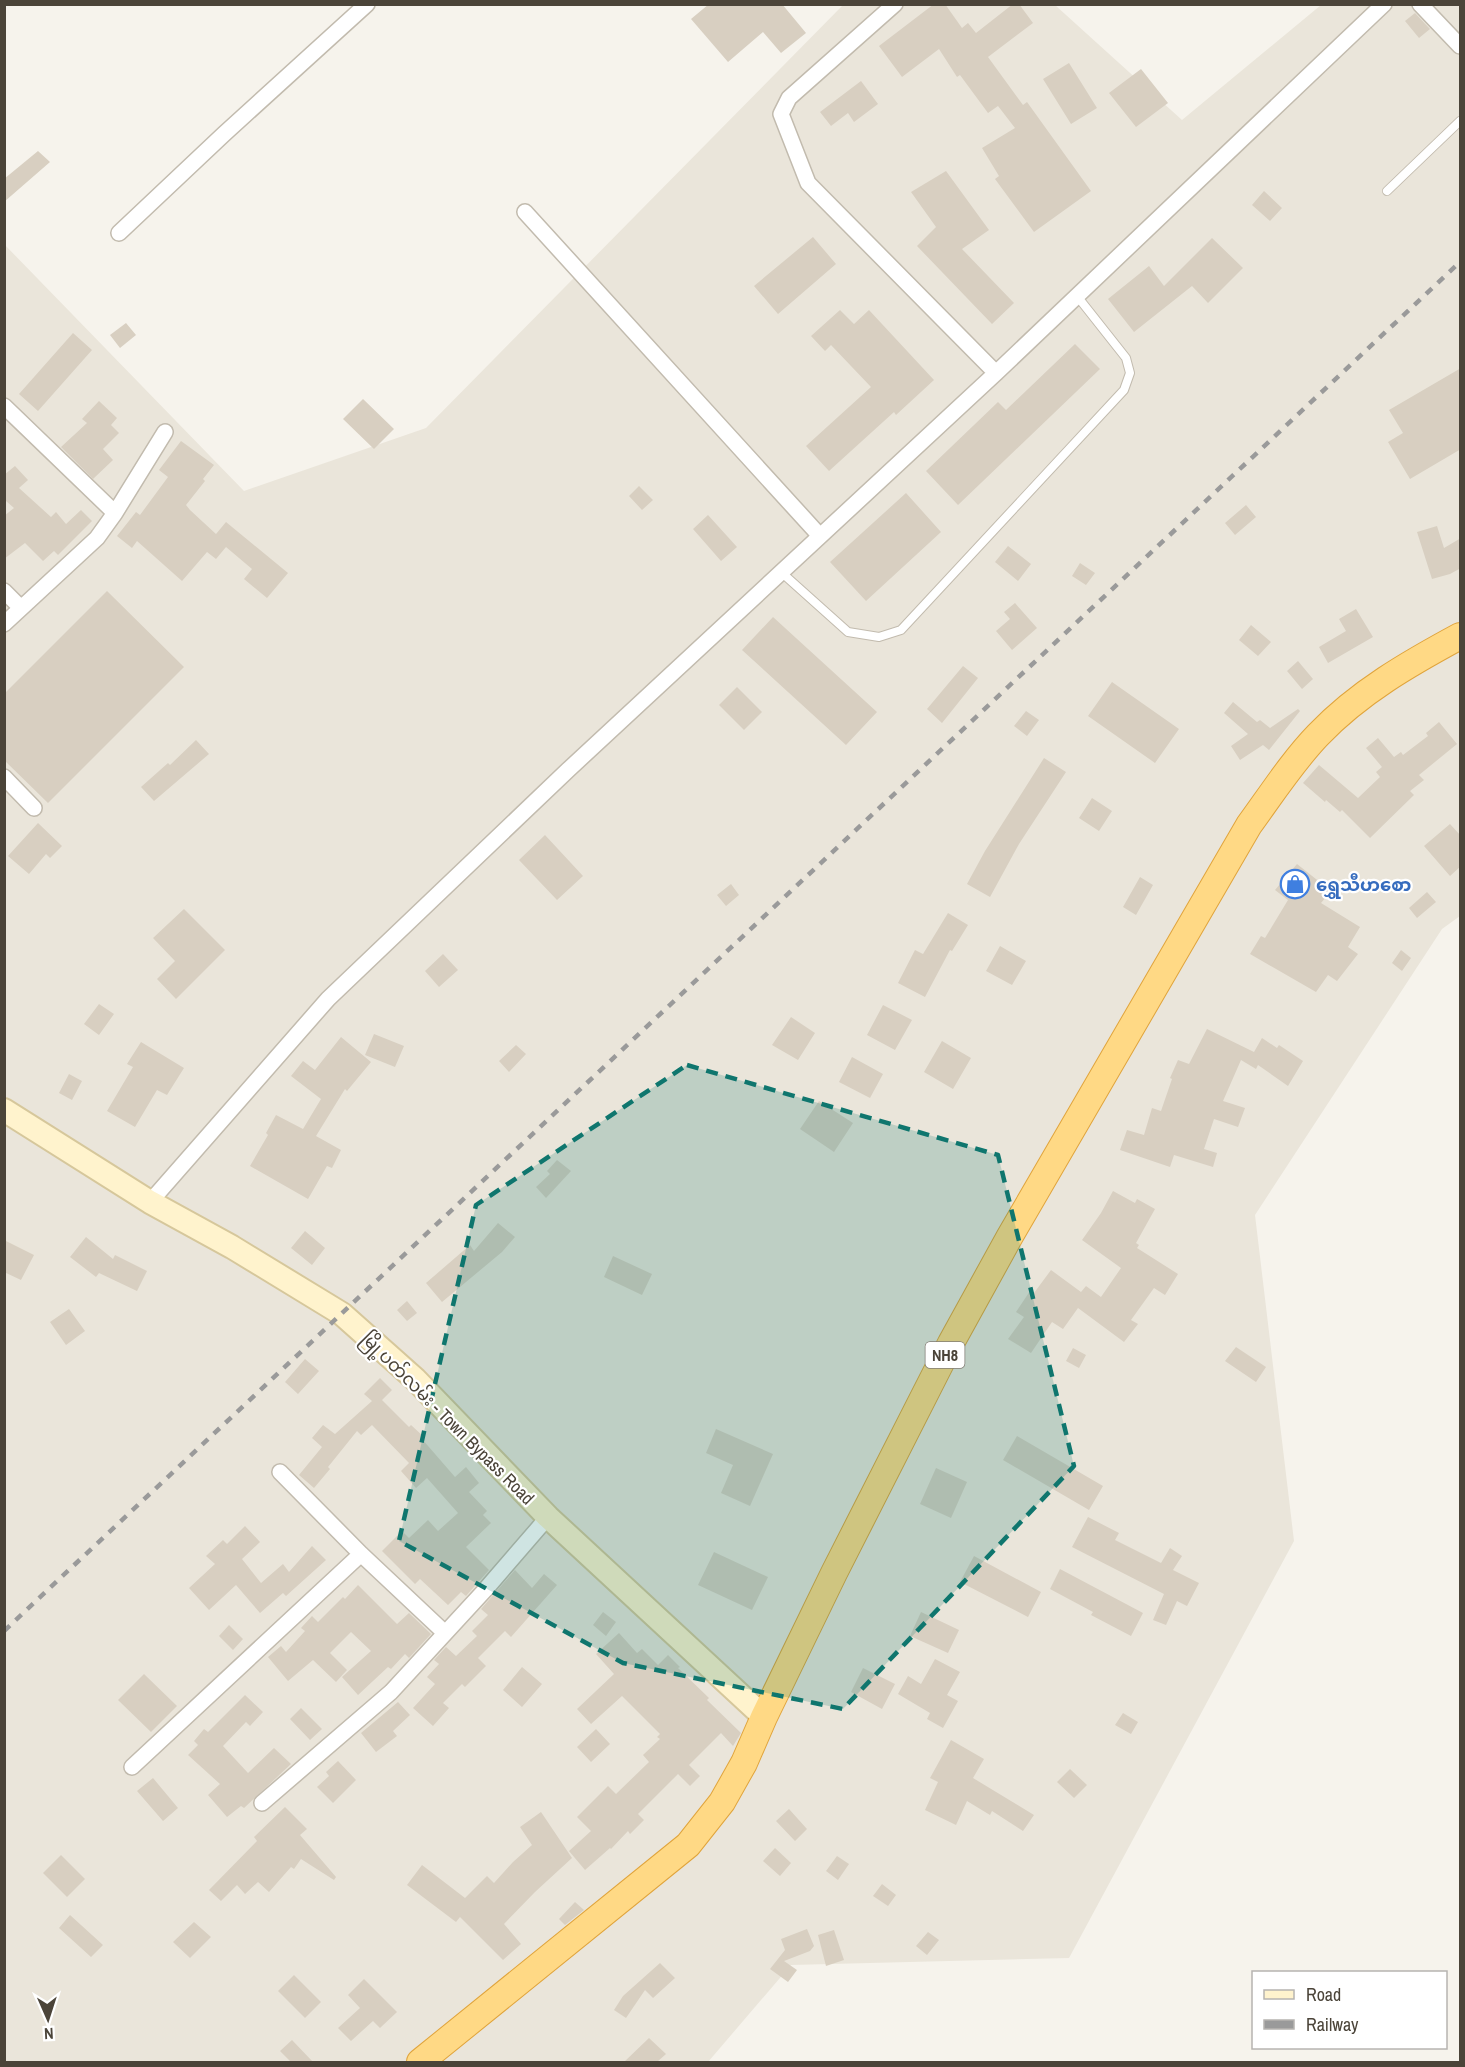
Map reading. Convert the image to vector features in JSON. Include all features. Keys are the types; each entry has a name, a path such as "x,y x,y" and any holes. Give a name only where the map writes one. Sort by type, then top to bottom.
{"highway":[{"name":"NH8","path":"420,2062 688,1845 722,1802 744,1763 834,1573 957,1333 1120,1045 1249,825 1319,734 1351,705 1399,669 1461,636"}],"main road":[{"name":"မြို့ပတ်လမ်း - Town Bypass Road","path":"4,1110 150,1202 232,1247 342,1314 415,1379 548,1517 764,1717"}],"street":[{"path":"119,233 367,4"},
{"path":"895,4 789,98 781,114 808,183 996,373"},
{"path":"150,1202 328,999 568,770 996,373 1384,4"},
{"path":"1420,4 1461,46"},
{"path":"525,212 820,536"},
{"path":"4,406 115,513"},
{"path":"4,624 97,538 165,432"},
{"path":"4,591 21,608"},
{"path":"4,777 34,807"},
{"path":"280,1472 445,1633"},
{"path":"262,1803 391,1692 548,1517"},
{"path":"132,1767 362,1554"}],"lane":[{"path":"1387,191 1461,121"},
{"path":"781,572 848,632 879,637 901,630 1124,390 1130,373 1126,358 1077,296"}],"highlighted area":[{"path":"687,1065 998,1155 1074,1466 843,1709 623,1663 399,1541 476,1205"}],"shaded area":[{"path":"843,5 1055,5 1182,120 1321,5 1460,5 1460,916 1442,929 1255,1215 1294,1541 1069,1958 791,1965 708,2062 5,2062 4,244 244,491 426,428"}],"building":[{"path":"709,4 782,4 806,33 781,53 763,32 728,62 691,19"},
{"path":"934,4 945,4 962,28 968,23 976,33 1013,4 1019,4 1033,23 988,57 1023,105 1027,102 1091,191 1034,232 995,179 999,176 982,148 1015,128 998,106 988,113 960,75 957,77 939,49 902,77 879,46"},
{"path":"1415,13 1430,29 1419,38 1405,21"},
{"path":"1069,63 1097,108 1071,124 1043,79"},
{"path":"1141,69 1168,103 1136,127 1109,93"},
{"path":"861,81 878,104 854,122 848,113 831,126 820,112"},
{"path":"38,151 50,162 4,202 4,179"},
{"path":"946,171 989,230 962,249 1014,303 992,324 917,246 936,227 911,192"},
{"path":"1264,191 1282,208 1270,221 1252,205"},
{"path":"813,237 836,264 778,314 754,286"},
{"path":"1212,238 1243,268 1208,303 1192,286 1134,332 1108,299 1149,266 1164,286"},
{"path":"840,310 854,324 869,310 934,380 896,415 894,412 829,471 806,446 871,387 831,345 825,351 811,336"},
{"path":"126,323 136,335 120,348 110,335"},
{"path":"73,333 92,350 38,411 19,394"},
{"path":"1075,344 1100,369 958,505 926,471 998,402 1006,410"},
{"path":"1461,368 1461,449 1410,479 1388,442 1403,433 1389,410"},
{"path":"363,399 394,429 374,449 343,419"},
{"path":"99,401 117,418 111,425 119,433 103,449 113,460 93,479 61,447 87,423 82,419"},
{"path":"181,441 214,465 203,479 205,481 186,505 190,510 216,534 226,522 288,573 267,598 244,579 252,569 226,547 216,559 207,552 182,581 137,541 132,548 117,536 136,512 140,515 168,477 159,470"},
{"path":"15,466 28,480 19,488 51,517 56,512 66,524 81,510 92,521 58,555 54,551 43,561 25,543 4,559 4,516 14,508 6,501 4,503 4,475"},
{"path":"639,486 653,500 642,510 629,496"},
{"path":"906,493 941,532 866,601 830,562"},
{"path":"1246,505 1256,517 1235,535 1225,523"},
{"path":"708,515 737,547 721,561 693,529"},
{"path":"1437,526 1444,548 1461,538 1461,568 1432,579 1417,532"},
{"path":"1008,546 1031,564 1018,581 995,562"},
{"path":"1080,563 1095,573 1086,585 1072,576"},
{"path":"107,591 184,667 48,803 4,760 4,694"},
{"path":"1015,603 1037,628 1012,650 996,631 1010,619 1004,612"},
{"path":"1356,609 1373,637 1328,663 1319,647 1346,631 1339,619"},
{"path":"773,617 877,712 846,745 742,650"},
{"path":"1251,625 1271,642 1258,656 1239,640"},
{"path":"1298,661 1313,679 1302,689 1287,671"},
{"path":"963,666 978,678 942,723 927,709"},
{"path":"1112,682 1179,729 1155,763 1088,716"},
{"path":"737,687 762,712 744,730 719,705"},
{"path":"1233,702 1257,722 1260,720 1270,728 1298,709 1300,711 1269,750 1263,745 1240,760 1231,746 1248,734 1224,713"},
{"path":"1026,711 1039,720 1027,736 1014,726"},
{"path":"1439,722 1457,744 1419,775 1424,780 1410,791 1414,795 1370,838 1342,810 1340,812 1326,800 1325,802 1303,783 1319,765 1358,798 1380,777 1376,772 1382,767 1366,748 1378,738 1394,757 1401,752 1403,755 1428,736 1426,733"},
{"path":"196,740 209,754 154,801 141,787 168,763 170,765"},
{"path":"1044,758 1066,772 1019,844 990,897 967,884 985,851"},
{"path":"1092,798 1112,811 1099,831 1079,818"},
{"path":"38,823 62,846 50,858 46,854 29,874 8,856"},
{"path":"1450,824 1461,836 1461,866 1450,876 1424,846"},
{"path":"545,835 583,876 557,900 519,860"},
{"path":"1297,864 1331,891 1321,903 1360,927 1348,947 1358,954 1337,981 1328,975 1316,992 1250,954 1261,936 1265,938 1288,900 1275,890"},
{"path":"1140,877 1153,885 1136,915 1123,907"},
{"path":"731,884 739,895 726,906 717,895"},
{"path":"1427,892 1436,902 1417,918 1409,908"},
{"path":"184,909 225,950 176,999 157,979 175,961 153,938"},
{"path":"948,913 968,925 952,951 950,950 925,997 898,983 915,950 923,954"},
{"path":"1000,946 1026,961 1012,985 986,971"},
{"path":"1401,950 1411,958 1402,971 1392,963"},
{"path":"443,954 458,970 439,987 425,971"},
{"path":"99,1004 114,1014 99,1035 84,1024"},
{"path":"883,1005 912,1020 895,1050 867,1035"},
{"path":"791,1017 815,1033 798,1060 772,1045"},
{"path":"1207,1029 1254,1052 1262,1038 1277,1048 1279,1045 1303,1061 1288,1086 1258,1065 1256,1069 1241,1060 1223,1101 1245,1108 1238,1127 1214,1119 1204,1149 1217,1153 1213,1167 1174,1155 1170,1167 1120,1150 1127,1130 1144,1135 1152,1108 1161,1111 1172,1079 1170,1078 1178,1060 1189,1064"},
{"path":"374,1034 404,1046 395,1067 365,1055"},
{"path":"341,1037 371,1062 347,1091 345,1089 316,1136 341,1150 332,1168 327,1166 308,1199 250,1166 268,1135 266,1133 276,1115 303,1129 321,1099 291,1076 303,1061 315,1070"},
{"path":"942,1041 971,1058 953,1089 924,1072"},
{"path":"141,1042 184,1068 167,1095 157,1090 135,1127 107,1111 133,1067 127,1064"},
{"path":"516,1045 526,1054 509,1072 499,1061"},
{"path":"852,1057 883,1074 870,1098 839,1082"},
{"path":"69,1074 82,1081 72,1100 59,1093"},
{"path":"819,1101 853,1123 834,1152 800,1129"},
{"path":"557,1160 571,1171 546,1198 536,1187 550,1174 547,1171"},
{"path":"1113,1191 1135,1203 1137,1199 1155,1209 1136,1243 1139,1245 1137,1248 1178,1274 1165,1295 1154,1288 1131,1320 1138,1324 1124,1342 1078,1308 1063,1329 1052,1322 1031,1353 1008,1339 1024,1317 1016,1312 1030,1291 1034,1293 1051,1270 1081,1292 1086,1286 1101,1297 1121,1268 1082,1240"},
{"path":"498,1223 515,1237 502,1252 442,1302 426,1283 470,1245 474,1251"},
{"path":"305,1231 325,1248 312,1265 291,1248"},
{"path":"86,1237 113,1259 115,1255 147,1271 137,1291 99,1273 96,1277 70,1257"},
{"path":"4,1240 34,1255 21,1280 4,1272"},
{"path":"613,1256 652,1274 642,1295 604,1277"},
{"path":"407,1301 417,1313 407,1321 397,1310"},
{"path":"69,1309 85,1331 66,1345 50,1322"},
{"path":"1236,1347 1266,1367 1256,1382 1225,1361"},
{"path":"1073,1348 1086,1355 1079,1368 1066,1361"},
{"path":"305,1359 319,1371 298,1394 285,1382"},
{"path":"380,1378 392,1390 382,1400 409,1427 411,1425 424,1437 422,1439 455,1477 466,1467 479,1483 469,1492 487,1511 483,1515 491,1523 466,1547 489,1570 466,1596 461,1592 448,1605 420,1579 415,1584 382,1551 402,1531 409,1538 428,1520 438,1531 458,1513 427,1478 416,1488 401,1471 409,1463 372,1425 361,1435 357,1431 314,1488 299,1475 322,1447 312,1438 323,1425 335,1434 372,1401 364,1394"},
{"path":"716,1429 773,1454 750,1506 721,1493 733,1465 706,1453"},
{"path":"1017,1436 1103,1486 1089,1510 1003,1460"},
{"path":"936,1468 967,1482 951,1518 920,1504"},
{"path":"1088,1517 1119,1533 1115,1540 1161,1563 1170,1548 1182,1556 1173,1570 1199,1583 1187,1606 1177,1601 1166,1625 1153,1620 1164,1594 1072,1547"},
{"path":"245,1526 260,1542 242,1559 261,1583 283,1564 289,1572 312,1546 326,1560 286,1596 283,1593 260,1613 236,1585 209,1610 189,1588 215,1564 206,1556 223,1540 227,1544"},
{"path":"714,1552 768,1577 752,1610 698,1585"},
{"path":"974,1556 1041,1592 1028,1617 960,1582"},
{"path":"1060,1569 1143,1613 1131,1636 1091,1615 1093,1612 1050,1589"},
{"path":"515,1570 532,1588 544,1574 557,1585 511,1637 505,1631 478,1658 486,1666 465,1687 462,1684 443,1703 449,1708 433,1726 413,1708 435,1684 427,1677 439,1664 434,1660 446,1647 456,1656 477,1636 472,1631 488,1615 481,1609"},
{"path":"358,1585 397,1624 409,1613 431,1634 409,1658 405,1654 391,1669 388,1667 358,1695 342,1677 371,1651 351,1632 330,1653 347,1670 336,1682 313,1660 288,1681 268,1657 281,1646 286,1652 305,1631 301,1628 312,1616 318,1622"},
{"path":"603,1612 616,1622 606,1636 593,1625"},
{"path":"921,1612 959,1630 948,1653 910,1636"},
{"path":"229,1625 243,1639 233,1650 219,1636"},
{"path":"619,1633 637,1653 642,1649 658,1665 668,1655 709,1698 707,1700 741,1733 733,1746 721,1733 689,1765 700,1776 690,1786 678,1774 638,1814 644,1820 630,1834 628,1831 611,1849 585,1870 569,1851 591,1831 577,1817 608,1786 616,1794 649,1762 643,1755 660,1739 657,1737 660,1734 622,1696 591,1724 577,1709 614,1674 596,1654"},
{"path":"935,1659 960,1672 947,1695 958,1701 943,1728 927,1719 930,1713 898,1694 908,1676 921,1684"},
{"path":"522,1667 542,1684 522,1707 503,1690"},
{"path":"863,1668 895,1684 882,1709 851,1692"},
{"path":"144,1674 177,1706 151,1732 118,1700"},
{"path":"245,1695 263,1712 250,1726 246,1722 223,1746 248,1773 274,1748 291,1764 244,1808 241,1806 227,1817 208,1795 220,1784 188,1755 198,1745 194,1741 204,1729 208,1732"},
{"path":"398,1702 410,1715 393,1731 397,1736 376,1752 361,1733"},
{"path":"301,1708 322,1729 310,1740 290,1719"},
{"path":"1123,1713 1138,1722 1131,1734 1115,1725"},
{"path":"596,1729 610,1744 591,1762 577,1747"},
{"path":"951,1740 984,1759 973,1778 1034,1815 1023,1831 992,1811 990,1815 967,1801 956,1825 925,1810 938,1782 930,1778"},
{"path":"338,1761 356,1780 333,1803 317,1787 329,1776 326,1772"},
{"path":"1070,1769 1087,1785 1074,1798 1057,1782"},
{"path":"153,1778 178,1808 163,1821 137,1791"},
{"path":"285,1807 307,1829 300,1835 336,1877 334,1880 301,1859 294,1869 291,1867 269,1892 258,1882 245,1894 237,1885 221,1901 209,1890 257,1841 254,1837"},
{"path":"789,1809 807,1829 795,1841 776,1821"},
{"path":"541,1812 572,1858 504,1924 521,1944 503,1960 460,1917 456,1922 407,1885 422,1865 465,1898 487,1876 494,1883 532,1845 520,1827"},
{"path":"775,1848 791,1863 780,1876 763,1861"},
{"path":"61,1855 85,1879 67,1897 43,1873"},
{"path":"837,1856 849,1864 838,1880 826,1871"},
{"path":"882,1884 896,1895 888,1906 873,1896"},
{"path":"575,1902 584,1910 565,1925 559,1919"},
{"path":"70,1915 103,1945 91,1957 59,1928"},
{"path":"194,1922 211,1937 190,1958 173,1942"},
{"path":"807,1929 814,1946 810,1951 784,1961 797,1970 788,1982 770,1969 785,1950 781,1939"},
{"path":"834,1930 844,1960 826,1966 818,1935"},
{"path":"928,1932 939,1940 927,1955 916,1946"},
{"path":"660,1963 675,1978 653,1998 645,1990 626,2018 614,2010 623,1996"},
{"path":"294,1975 321,2002 305,2018 278,1991"},
{"path":"364,1979 397,2012 380,2028 373,2021 351,2041 338,2028 360,2008 348,1995"},
{"path":"649,2038 666,2054 657,2062 624,2062"},
{"path":"292,2040 313,2062 291,2062 280,2051"}],"railway":[{"path":"4,1631 1460,262"}],"place":[{"name":"ရွှေသီဟစော","path":"1295,884"}]}
